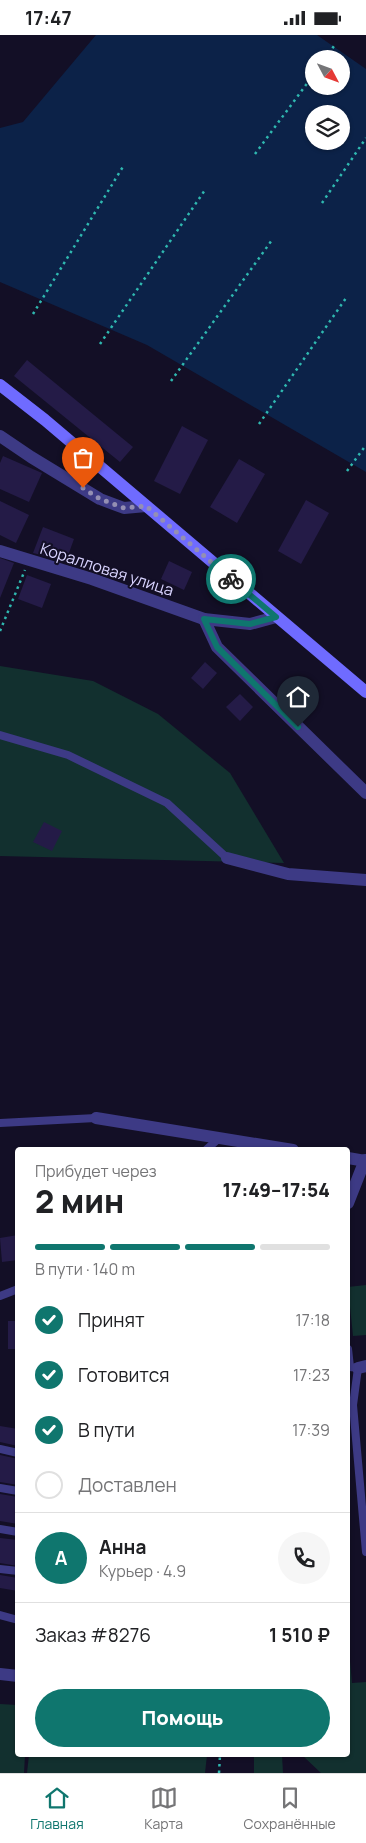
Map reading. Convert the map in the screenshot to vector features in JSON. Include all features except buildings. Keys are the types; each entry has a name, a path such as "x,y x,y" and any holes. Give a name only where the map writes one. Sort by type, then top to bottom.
{"main road":[{"path":"0,385 45,420 366,692"}],"street":[{"path":"0,436 100,499 124,508 146,506"},
{"name":"Коралловая улица","path":"0,551 92,579 204,619 250,624 276,617"},
{"path":"204,619 217,647 366,793"},
{"path":"227,858 288,874 366,880"},
{"path":"96,1118 273,1147"},
{"path":"350,1158 366,1160 350,1198"},
{"path":"0,1675 15,1676"}],"lane":[{"path":"0,735 68,755 167,803 227,858"},
{"path":"0,1123 96,1118"},
{"path":"209,1147 218,1139"},
{"path":"0,1296 15,1290"},
{"path":"362,1367 353,1405 366,1552"},
{"path":"0,1449 15,1452"},
{"path":"0,1488 15,1490"},
{"path":"0,1529 15,1532"},
{"path":"0,1569 15,1571"},
{"path":"0,1615 15,1619"}],"path":[{"path":"331,50 334,46"},
{"path":"255,154 305,86"},
{"path":"322,203 366,138"},
{"path":"33,314 124,165"},
{"path":"100,344 205,190"},
{"path":"171,381 272,240"},
{"path":"259,424 346,298"},
{"path":"347,471 366,445"},
{"path":"0,631 29,560"},
{"path":"219,1773 220,1757"}],"green space":[{"path":"0,666 93,681 158,714 230,773 284,863 0,856"},
{"path":"366,1285 366,1335 353,1336 350,1287"},
{"path":"350,1661 352,1683 366,1682 366,1773 321,1773 304,1757 350,1757"},
{"path":"0,1704 15,1705 15,1757 25,1757 24,1773 0,1773"},
{"path":"29,1757 207,1757 205,1773 27,1773"},
{"path":"254,1757 282,1757 283,1773 254,1773"}],"water":[{"path":"96,35 317,35 339,50 305,50 305,95 350,95 350,58 366,69 366,472 147,345 0,282 0,128 23,122"}],"way so far":[{"path":"83,488 100,499 124,508 146,506 231,579"}],"route":[{"path":"231,579 276,617 250,624 204,619 217,647 298,727"}]}
